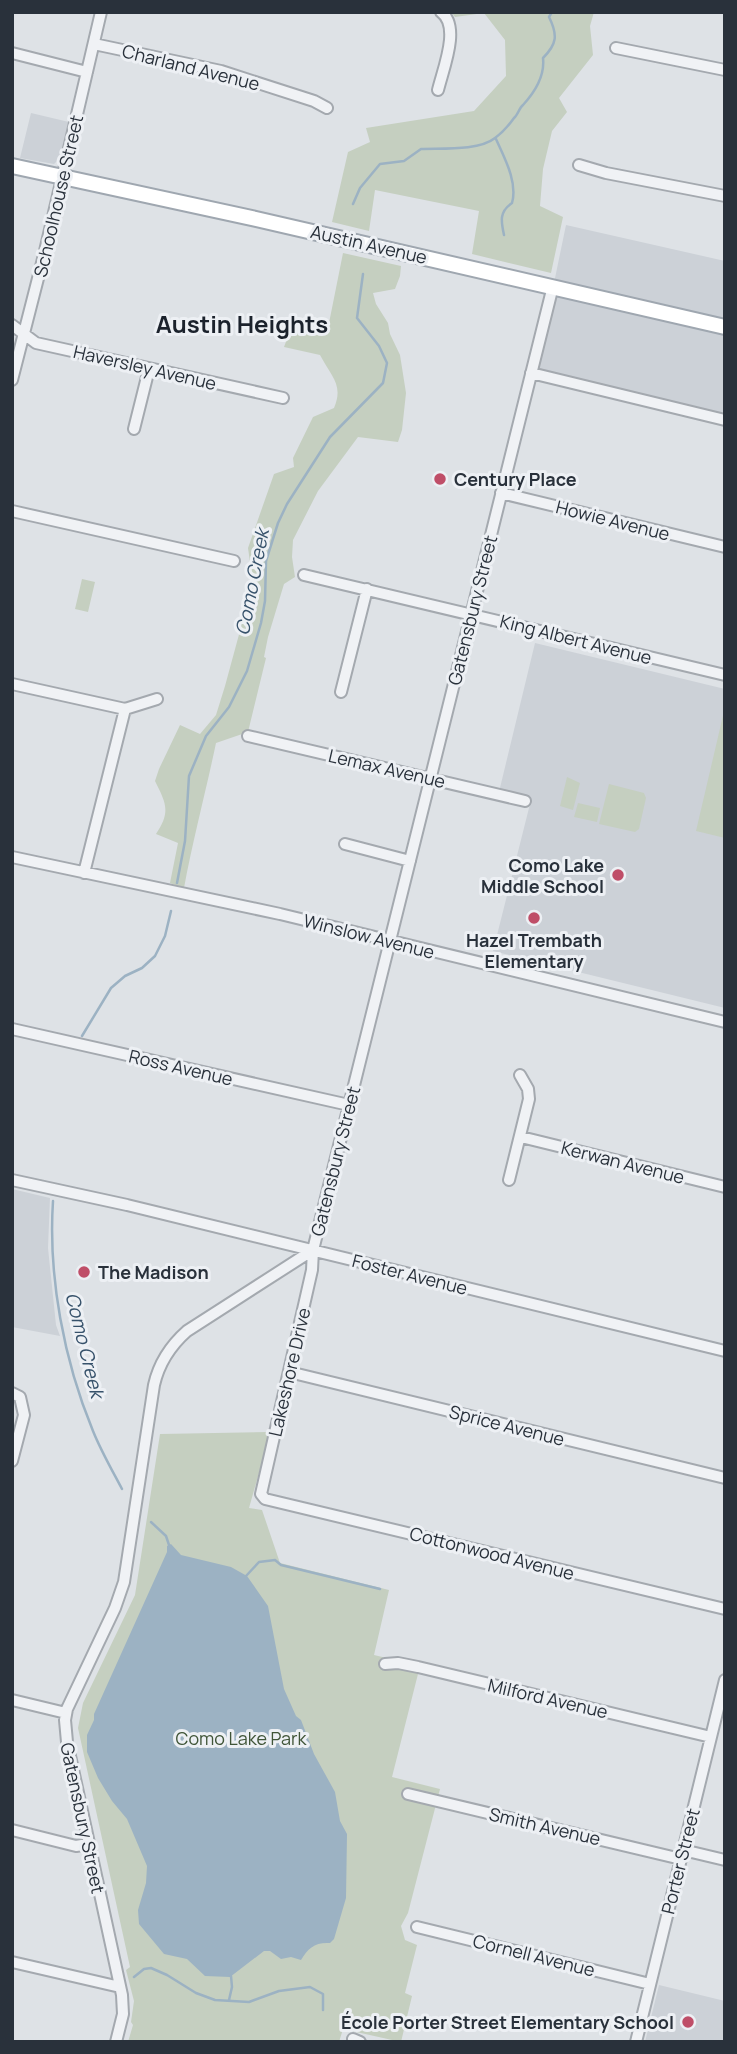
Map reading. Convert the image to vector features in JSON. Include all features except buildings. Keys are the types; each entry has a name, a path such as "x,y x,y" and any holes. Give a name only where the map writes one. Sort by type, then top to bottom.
{"main road":[{"name":"Austin Avenue","path":"12,166 246,216 725,327"}],"street":[{"name":"Schoolhouse Street","path":"12,380 101,12"},
{"path":"438,90 452,32 445,16"},
{"name":"Charland Avenue","path":"94,44 221,71 314,101 327,108"},
{"path":"616,48 725,70"},
{"path":"12,53 87,72"},
{"path":"579,165 606,173 725,196"},
{"name":"Gatensbury Street","path":"116,2042 123,2014 120,1987 67,1742 66,1713 124,1582 154,1385 161,1362 170,1348 187,1331 313,1250 553,286"},
{"name":"Haversley Avenue","path":"12,325 36,343 283,398"},
{"path":"134,429 149,369"},
{"path":"531,373 725,420"},
{"name":"Howie Avenue","path":"502,493 725,547"},
{"path":"12,511 234,561"},
{"name":"King Albert Avenue","path":"304,575 725,675"},
{"path":"341,692 367,589"},
{"path":"12,684 125,709 157,699"},
{"path":"84,873 125,709"},
{"name":"Lemax Avenue","path":"248,736 525,801"},
{"path":"345,844 410,860"},
{"name":"Winslow Avenue","path":"12,857 280,915 725,1023"},
{"name":"Ross Avenue","path":"12,1029 349,1105"},
{"path":"509,1181 529,1099 528,1089 520,1075"},
{"name":"Kerwan Avenue","path":"521,1137 725,1187"},
{"name":"Foster Avenue","path":"12,1180 313,1250 725,1351"},
{"name":"Lakeshore Drive","path":"261,1494 303,1313 312,1270 313,1250"},
{"name":"Sprice Avenue","path":"289,1372 725,1478"},
{"path":"12,1393 20,1397 24,1410 12,1461"},
{"name":"Cottonwood Avenue","path":"261,1494 265,1499 725,1609"},
{"name":"Milford Avenue","path":"385,1664 411,1665 711,1737"},
{"name":"Porter Street","path":"636,2042 725,1680"},
{"path":"12,1700 66,1713"},
{"name":"Smith Avenue","path":"408,1794 682,1854 725,1860"},
{"path":"12,1830 76,1846 89,1844"},
{"name":"Cornell Avenue","path":"417,1927 650,1984"},
{"path":"12,1962 120,1987"}],"shaded area":[{"path":"31,113 69,122 60,158 54,164 20,158"},
{"path":"566,225 725,261 725,415 536,370"},
{"name":"Como Lake Middle School","path":"535,643 725,689 725,1008 493,951 531,800 499,792"},
{"path":"12,1189 50,1198 48,1248 56,1325 60,1336 12,1327"},
{"name":"École Porter Street Elementary School","path":"659,1985 725,2001 725,2042 645,2042"}],"green space":[{"path":"451,12 594,12 590,26 593,55 559,98 567,112 552,131 543,169 540,206 563,217 551,273 472,254 479,211 375,190 369,231 332,222 348,152 370,142 366,128 474,111 506,76 505,40 484,13 455,17"},
{"path":"343,253 401,266 395,289 373,293 400,355 406,393 402,430 398,442 358,437 318,491 293,540 295,577 284,584 268,637 266,658 248,732 216,743 184,888 170,883 178,843 156,834 164,820 165,807 155,781 180,725 200,734 216,715 253,583 248,548 274,474 294,467 293,458 313,417 334,408 337,400 337,387 320,355 284,347 293,323 327,333"},
{"path":"82,579 95,582 88,612 75,609"},
{"path":"725,707 725,838 696,831"},
{"path":"567,777 580,783 573,810 560,806"},
{"path":"609,784 644,793 646,798 639,829 635,832 599,824"},
{"path":"578,803 600,808 597,822 574,817"},
{"name":"Como Lake Park","path":"160,1434 270,1434 249,1508 262,1510 280,1563 389,1590 374,1655 420,1666 392,1777 440,1789 408,1913 401,1926 405,1940 417,1945 405,1993 412,1996 401,2042 343,2029 339,2042 128,2042 133,2025 131,2022 134,2001 126,1970 130,1967 78,1728 83,1703 135,1595"}],"water":[{"path":"171,1544 181,1555 231,1567 247,1576 268,1606 284,1689 335,1792 340,1821 347,1834 346,1898 334,1939 330,1943 312,1947 301,1960 291,1957 281,1959 270,1951 264,1951 230,1977 205,1976 187,1959 164,1954 139,1924 138,1910 146,1883 147,1866 127,1819 98,1778 87,1752 87,1735 94,1714 167,1552 167,1546"}],"waterway":[{"name":"Como Creek","path":"353,204 360,188 380,164 404,161 421,149 480,145 503,131 538,83 543,58 555,39 549,17 552,12"},
{"path":"496,139 513,187 512,203 502,217 504,235"},
{"name":"Como Creek","path":"177,883 185,841 189,776 206,736 229,707 247,671 265,601 266,561 278,523 287,504 330,437 383,383 387,363 379,346 357,318 363,274"},
{"name":"Como Creek","path":"82,1036 111,988 155,956 165,936 171,911"},
{"name":"Como Creek","path":"53,1201 53,1259 66,1348 93,1431 122,1489"},
{"name":"Como Creek","path":"151,1522 166,1536 169,1545"},
{"path":"246,1576 259,1562 275,1560 281,1565 380,1589"},
{"path":"134,1977 144,1969 151,1968 196,1993 215,2000 249,2002 279,1991 310,1987 323,1994 323,2010"},
{"path":"229,2000 231,1976"}],"place":[{"name":"Century Place","path":"440,479"},
{"name":"Como Lake Middle School","path":"618,875"},
{"name":"Hazel Trembath Elementary","path":"534,918"},
{"name":"The Madison","path":"84,1272"},
{"name":"École Porter Street Elementary School","path":"688,2022"}],"district":[{"name":"Austin Heights","path":"242,323"}]}
